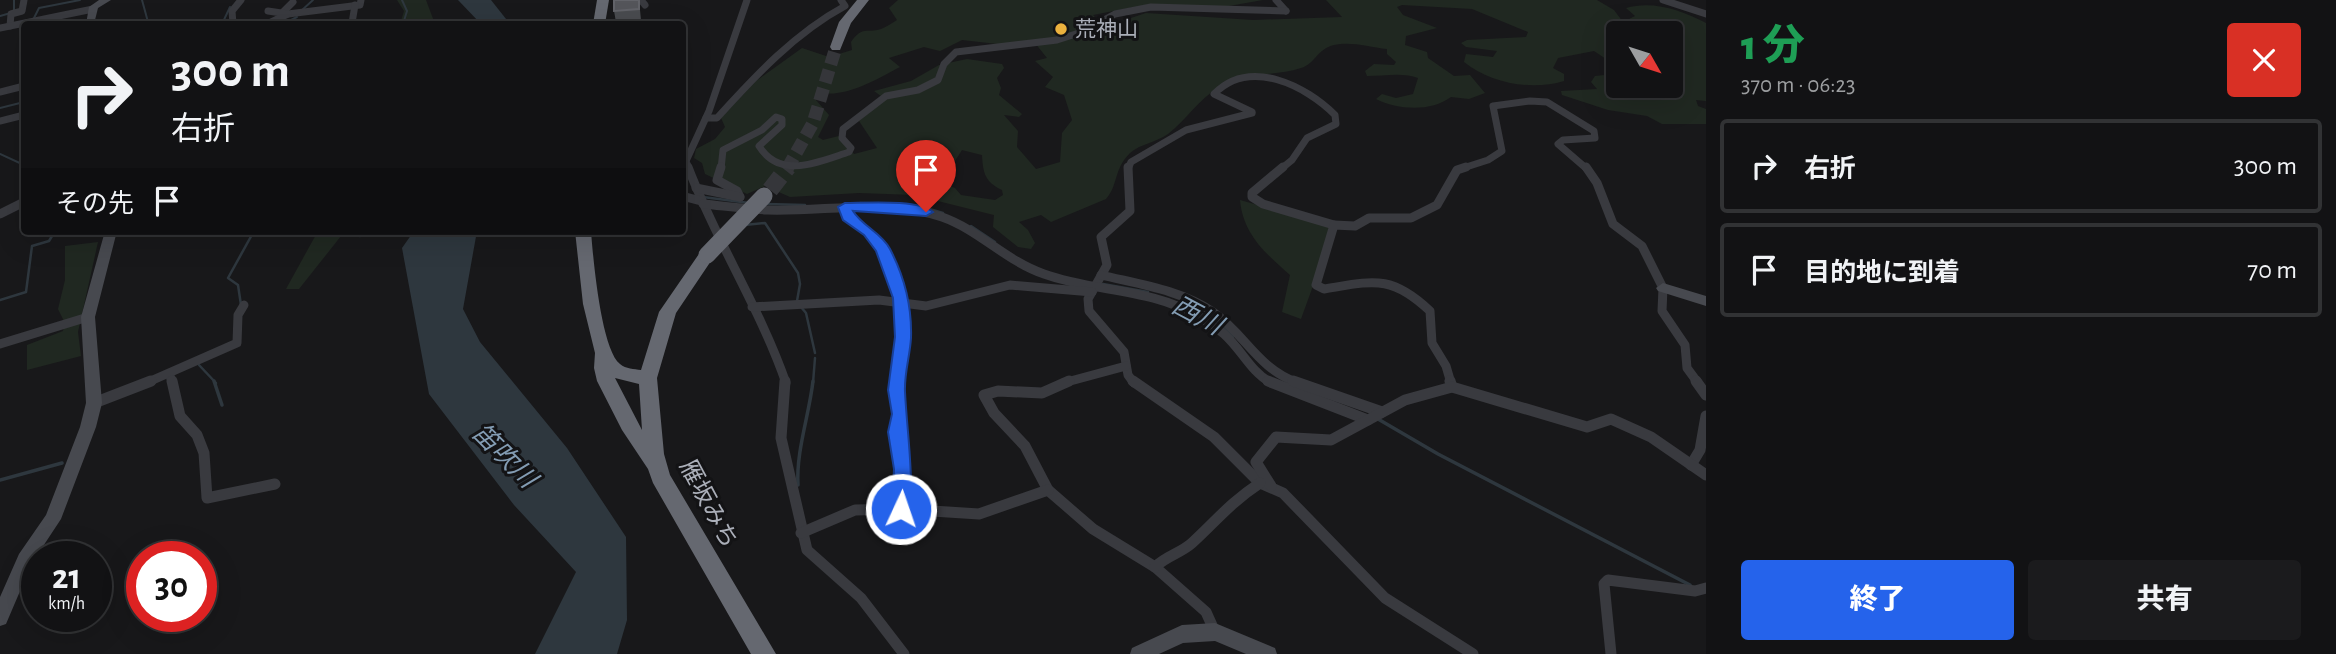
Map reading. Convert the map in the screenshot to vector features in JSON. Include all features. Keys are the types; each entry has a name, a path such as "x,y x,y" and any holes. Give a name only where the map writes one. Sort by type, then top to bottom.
{"highway":[{"path":"599,21 603,0"},
{"path":"836,47 845,23 863,0"},
{"path":"602,351 611,367 620,373 648,378 668,312 707,255 770,190"},
{"path":"584,235 602,351 601,366 608,386 660,477"},
{"name":"雁坂みち","path":"648,378 653,444 660,477 764,654"}],"main road":[{"path":"94,5 106,0"},
{"path":"0,618 25,559 53,519 88,427 94,403 88,317 110,235"},
{"path":"1663,288 1706,301"},
{"path":"1139,654 1182,634 1215,632 1268,654"}],"street":[{"path":"10,26 11,15 22,11 24,0"},
{"path":"233,21 232,11 241,0"},
{"path":"747,0 706,118 686,161 702,203 776,354 786,383 781,438 807,550 861,598 904,654"},
{"path":"706,118 717,118 751,80 819,20 845,6 841,0"},
{"path":"696,188 740,197 737,191 717,180 722,165 720,153 762,130 774,117 782,119 782,125 759,146 763,154 772,161 801,167 849,152 850,148 842,138 843,129 886,96 918,90 938,80 944,64 956,52 1057,40 1082,32 1104,19 1137,9 1168,7 1286,11 1276,0"},
{"path":"1663,0 1706,14"},
{"path":"272,21 286,13 293,2"},
{"path":"304,12 316,2"},
{"path":"268,11 304,12 345,3 358,3 353,21"},
{"path":"30,21 94,5"},
{"path":"0,28 21,23"},
{"path":"1472,654 1385,598 1283,493 1266,484 1214,437 1138,387 1128,375 1124,352 1088,311 1088,299 1107,265 1101,237 1130,211 1127,170 1131,162 1138,155 1186,130 1252,113 1214,94 1243,77 1272,78 1296,85 1318,98 1335,115 1336,124 1307,138 1292,160 1251,193 1252,197 1263,204 1334,225 1356,226 1369,218 1405,220 1433,208 1440,201 1457,170 1488,160 1502,151 1493,106 1511,107 1530,101 1546,103 1575,117 1594,131 1595,135 1591,139 1563,140 1559,147 1582,162 1597,183 1613,224 1642,246 1663,288 1662,311 1685,345 1683,362 1686,370 1706,395"},
{"path":"0,92 21,87"},
{"path":"1,123 21,116"},
{"path":"686,197 702,203 767,210 893,207 940,216 976,232 1009,257 1042,274 1094,290"},
{"path":"0,214 21,204"},
{"path":"845,207 848,217 869,232 883,250 900,303 903,337 897,390 900,414 897,432 903,469 901,509"},
{"path":"1334,225 1327,254 1320,266 1317,287 1326,289 1381,279 1400,286 1430,311 1432,343 1446,366 1452,387"},
{"path":"1101,275 1201,306 1221,318 1266,368 1279,376 1382,412"},
{"path":"752,307 879,300 926,306 943,304 1010,285 1126,290 1195,314 1224,334 1256,375 1285,390 1336,405 1368,420"},
{"path":"94,403 169,374 237,343 238,315 244,305"},
{"path":"0,344 88,317"},
{"path":"1126,366 1065,382 1042,393 998,391 984,395 994,413 1025,446 1048,490 1093,529 1154,567 1206,612 1215,632"},
{"path":"169,374 176,387 180,416 198,432 207,462 206,498 275,484"},
{"path":"1266,484 1256,462 1276,437 1335,440 1396,403 1436,388 1452,387 1587,427 1611,419 1651,437 1706,475"},
{"path":"1691,465 1700,450 1706,416"},
{"path":"1154,567 1165,557 1190,545 1231,502 1266,484"},
{"path":"801,533 855,510 901,509 979,514 1048,490"},
{"path":"1611,654 1604,584 1608,580 1700,590"}],"shaded area":[{"path":"397,0 426,0 434,21 401,21 404,11"},
{"path":"898,0 1263,0 1229,6 1134,7 1093,15 1104,27 1146,13 1253,20 1342,17 1326,0 1597,0 1614,10 1622,21 1606,21 1606,59 1594,51 1558,58 1553,68 1564,74 1564,81 1525,85 1498,80 1474,69 1464,62 1466,54 1493,57 1497,51 1466,47 1461,43 1467,40 1526,37 1528,32 1472,9 1402,5 1397,7 1403,15 1437,28 1406,36 1405,45 1427,52 1428,58 1454,76 1470,75 1485,93 1469,99 1451,97 1434,105 1414,108 1385,103 1376,99 1382,94 1396,98 1413,94 1418,78 1400,75 1367,76 1365,71 1374,64 1394,65 1396,62 1387,54 1387,49 1353,44 1328,47 1301,68 1249,76 1219,87 1205,97 1168,134 1130,153 1121,165 1106,199 1051,222 1041,215 1019,222 1028,230 1035,243 1031,249 1018,247 993,227 994,215 914,195 859,193 790,197 765,186 747,194 705,174 702,163 694,158 696,149 715,139 725,127 721,118 756,81 802,48 829,57 852,50 851,42 859,34 881,29 897,20 889,8","holes":["962,40 1006,45 1035,43 1047,58 1035,61 1053,77 1045,87 1064,95 1072,120 1062,133 1060,162 1036,169 1017,147 1018,131 1004,115 1019,117 1022,114 999,95 1001,88 997,78 1004,68 1002,64 967,59 939,65 911,81 874,91 885,99 859,121 877,148 854,154 839,136 823,140 818,137 829,115 816,100 822,93 852,90 900,67 889,58 924,47 940,51","962,150 982,155 986,176 1002,190 1003,195 995,200 961,195 955,188 941,183"]},
{"path":"1656,6 1677,10 1706,23 1706,101 1696,100 1698,106 1706,109 1706,124 1662,124 1647,116 1608,110 1562,95 1561,91 1597,89 1591,82 1595,76 1606,75 1606,98 1684,98 1684,21 1625,21 1635,16 1626,8"},
{"path":"1240,200 1329,225 1325,253 1301,319 1282,312 1290,275 1264,251 1251,233"},
{"path":"316,235 342,235 299,289 286,289"},
{"path":"98,242 78,332 81,356 27,370 27,345 63,331 65,323 58,309 65,280 65,246"}],"water":[{"path":"458,0 491,0 508,21 478,21"},
{"name":"笛吹川","path":"411,235 476,235 463,309 480,342 567,448 626,537 627,620 617,654 535,654 576,572 514,505 429,394 402,248"}],"building":[{"path":"614,0 639,0 639,9 614,11"}],"waterway":[{"path":"0,16 14,12 14,0"},
{"path":"33,20 39,8 80,0"},
{"path":"142,0 148,21"},
{"path":"301,11 313,0"},
{"path":"402,0 407,11 404,21"},
{"path":"223,21 230,7"},
{"path":"289,21 297,17"},
{"path":"21,46 21,57"},
{"path":"0,108 21,103"},
{"path":"0,154 21,164"},
{"name":"西川","path":"703,197 749,203"},
{"name":"西川","path":"860,203 902,204"},
{"name":"西川","path":"766,204 805,205"},
{"name":"西川","path":"926,208 943,213"},
{"path":"745,225 765,223 798,273 800,284 797,301"},
{"name":"西川","path":"971,226 995,242"},
{"path":"0,300 26,292 32,246 49,241 53,235"},
{"path":"241,305 238,285 228,278 252,235"},
{"name":"西川","path":"1103,284 1148,292"},
{"path":"801,307 806,313 815,353"},
{"name":"西川","path":"1193,309 1220,323 1233,337"},
{"path":"813,383 815,358"},
{"path":"199,365 216,383"},
{"path":"214,381 222,405"},
{"path":"798,485 799,459 813,381"},
{"name":"西川","path":"1378,419 1438,454 1690,585"},
{"path":"0,480 62,463"}],"tunnel":[{"path":"787,169 813,123 836,47"},
{"path":"770,190 788,167"}],"place":[{"name":"荒神山","path":"1061,29"}],"route":[{"path":"901,509 903,469 897,432 900,414 897,390 903,337 900,298 883,250 869,232 848,217 845,207 893,207 926,212"}]}
